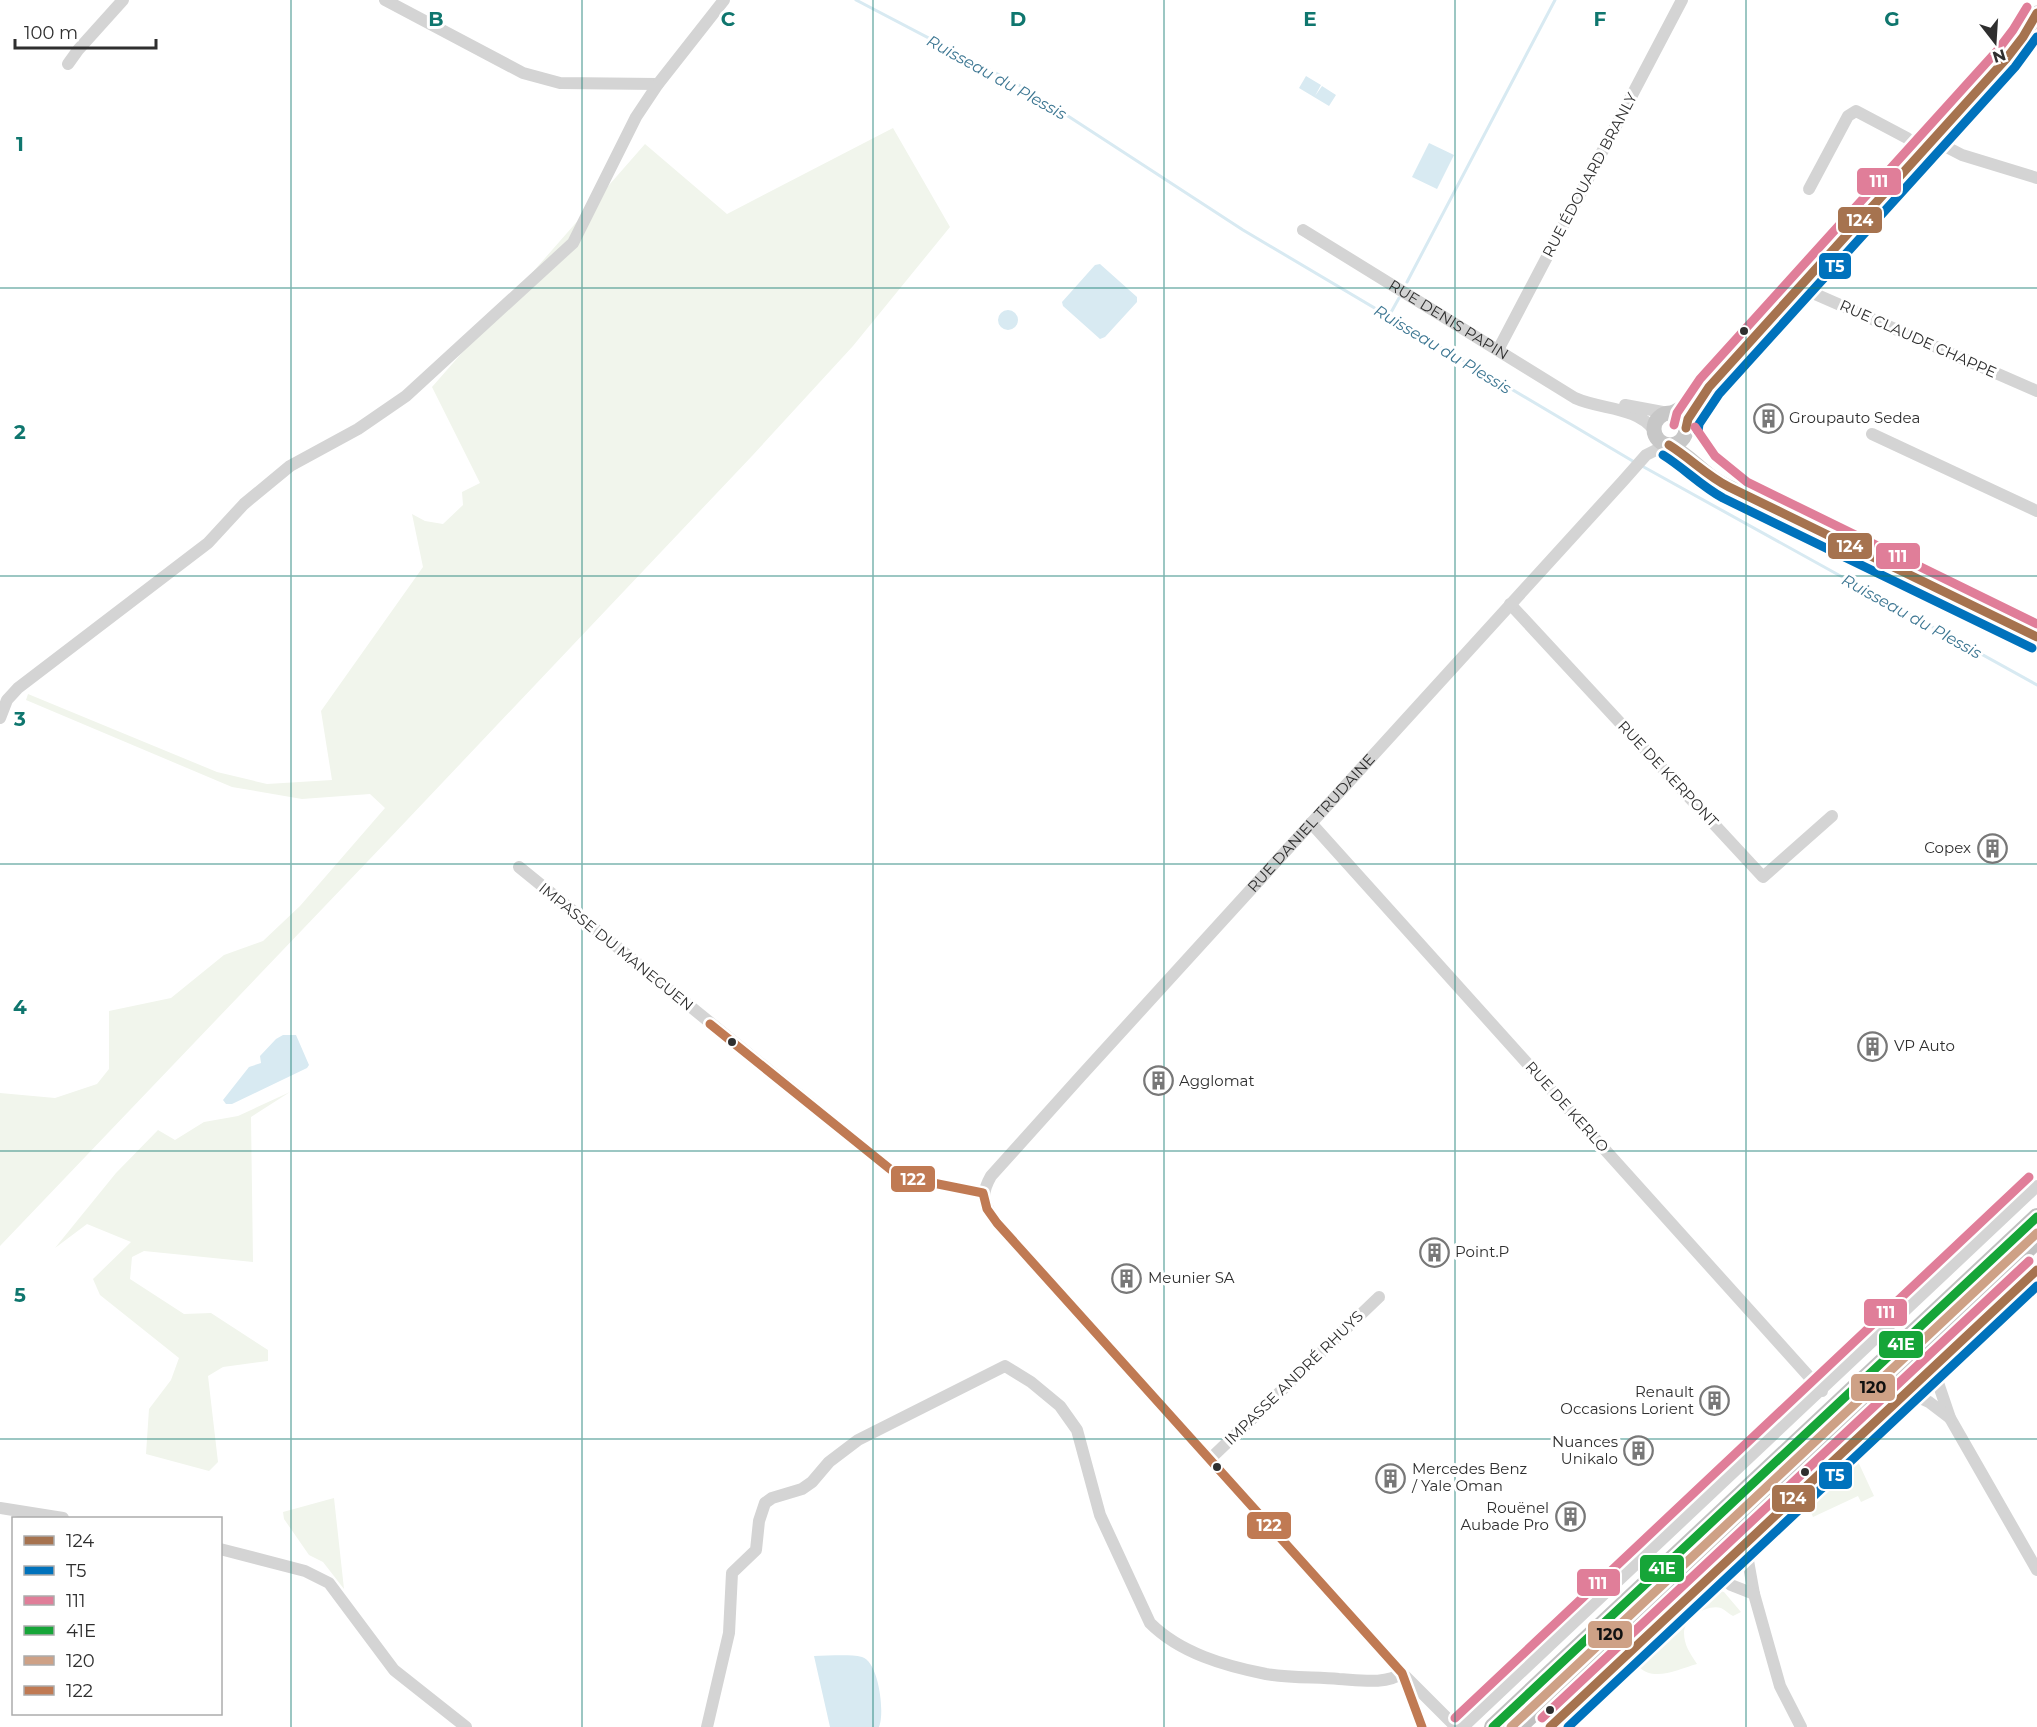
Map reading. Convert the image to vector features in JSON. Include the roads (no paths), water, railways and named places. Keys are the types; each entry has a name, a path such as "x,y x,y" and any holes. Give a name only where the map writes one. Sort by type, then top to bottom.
{"highway":[{"path":"1493,1727 2037,1217"},
{"path":"1518,1727 2037,1240"}],"main road":[{"path":"1709,387 1688,419 1686,431 1679,442 1661,439 1656,421 1687,405 1709,387 2016,48 2037,13"},
{"path":"1670,413 1680,416 1686,431"},
{"name":"RUE DENIS PAPIN","path":"1686,431 1706,464 1742,492"},
{"name":"RUE DENIS PAPIN","path":"1661,439 1681,451 1716,482 1742,492 2037,638"}],"street":[{"path":"68,64 123,0"},
{"path":"386,0 523,74 560,83 658,84"},
{"path":"0,718 7,700 18,688 208,543 244,504 290,466 358,429 406,396 573,243 636,117 658,84 724,0"},
{"name":"RUE ÉDOUARD BRANLY","path":"1498,350 1682,0"},
{"path":"1809,189 1848,116 1856,111 1907,138 1922,153"},
{"path":"1933,140 1962,155 2037,178"},
{"name":"RUE DENIS PAPIN","path":"1303,230 1575,398 1643,418 1661,439"},
{"name":"RUE CLAUDE CHAPPE","path":"1803,283 1815,294 2037,391"},
{"name":"RUE DENIS PAPIN","path":"1597,406 1625,405 1670,413"},
{"path":"1872,434 2037,511"},
{"name":"RUE DANIEL TRUDAINE","path":"983,1192 991,1176 1661,439"},
{"name":"RUE DE KERPONT","path":"1510,604 1763,877 1832,816"},
{"name":"RUE DE KERLO","path":"1311,823 1822,1390"},
{"name":"IMPASSE DU MANEGUEN","path":"519,867 890,1170 913,1179 983,1192"},
{"path":"1463,1727 2037,1186"},
{"path":"983,1192 987,1209 997,1223 1402,1674 1456,1727"},
{"path":"1550,1727 2037,1270"},
{"name":"IMPASSE ANDRÉ RHUYS","path":"1210,1459 1379,1297"},
{"path":"707,1727 729,1633 732,1573 756,1550 759,1521 765,1503 772,1498 802,1489 812,1482 829,1462 858,1440 1005,1366 1031,1382 1060,1406 1077,1430 1100,1515 1150,1623 1162,1636 1179,1646 1219,1661 1268,1674 1364,1680 1395,1679 1402,1674"},
{"path":"1933,1368 1950,1418 2037,1570"},
{"path":"1907,1392 1929,1402 1950,1418"},
{"path":"0,1508 57,1517"},
{"path":"1741,1546 1747,1555 1754,1594 1780,1686 1801,1727"},
{"path":"222,1550 305,1571 329,1583 394,1670 466,1727"},
{"path":"1716,1570 1731,1585 1754,1594"},
{"path":"1402,1674 1422,1727"}],"waterway":[{"name":"Ruisseau du Plessis","path":"856,0 1028,90 1243,230 1636,463"},
{"path":"1407,282 1555,0"},
{"path":"1389,316 1399,298"},
{"name":"Ruisseau du Plessis","path":"1642,466 2037,685"}],"place":[{"name":"Groupauto Sedea","path":"1768,418"},
{"name":"Copex","path":"1992,848"},
{"name":"VP Auto","path":"1873,1046"},
{"name":"Agglomat","path":"1158,1081"},
{"name":"Point.P","path":"1434,1252"},
{"name":"Meunier SA","path":"1127,1278"},
{"name":"Renault Occasions Lorient","path":"1715,1401"},
{"name":"Nuances Unikalo","path":"1639,1451"},
{"name":"Mercedes Benz / Yale Oman","path":"1391,1478"},
{"name":"Rouënel Aubade Pro","path":"1570,1517"}]}
